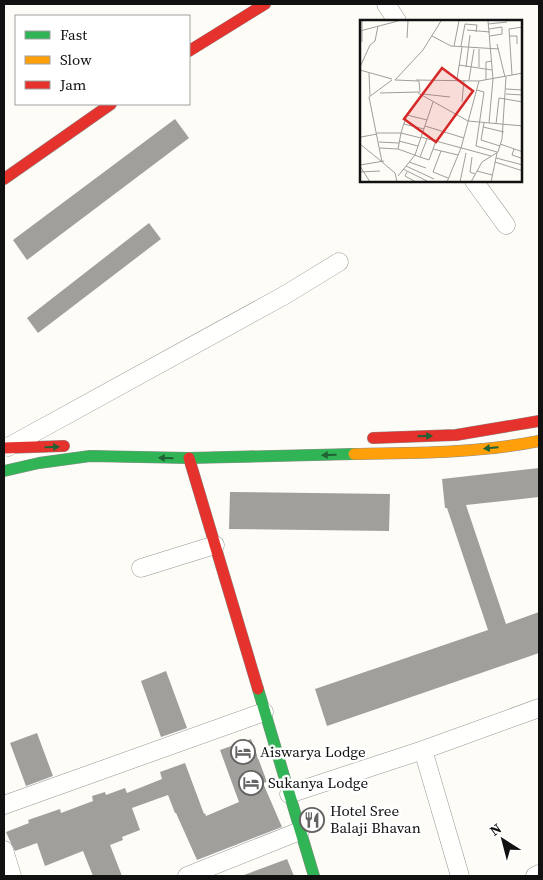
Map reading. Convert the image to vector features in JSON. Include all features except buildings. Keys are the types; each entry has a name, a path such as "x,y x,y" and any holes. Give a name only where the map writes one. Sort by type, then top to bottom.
{"main road":[{"path":"190,50 265,4"},
{"path":"4,179 110,105"},
{"path":"360,438 456,435 539,422"},
{"path":"392,454 396,437"},
{"path":"4,471 39,463 90,456 189,458 392,454 502,448 539,441"},
{"path":"4,448 105,445"},
{"path":"189,458 314,876"}],"street":[{"path":"386,4 396,20"},
{"path":"475,182 506,225"},
{"path":"4,448 285,295 339,262"},
{"path":"141,568 215,545"},
{"path":"289,794 423,750 539,708"},
{"path":"4,805 264,712"},
{"path":"423,750 460,876"},
{"path":"187,876 300,831"},
{"path":"4,850 12,876"}],"traffic: fast":[{"path":"4,471 39,463 90,456 189,458 354,454"},
{"path":"258,689 314,876"}],"traffic: slow":[{"path":"354,454 470,450 539,441"}],"traffic: jam":[{"path":"190,50 265,4"},
{"path":"4,179 110,105"},
{"path":"373,438 456,435 539,421"},
{"path":"4,448 64,446"},
{"path":"189,458 258,689"}],"place":[{"name":"Aiswarya Lodge","path":"243,752"},
{"name":"Sukanya Lodge","path":"251,783"},
{"name":"Hotel Sree Balaji Bhavan","path":"312,820"}]}
